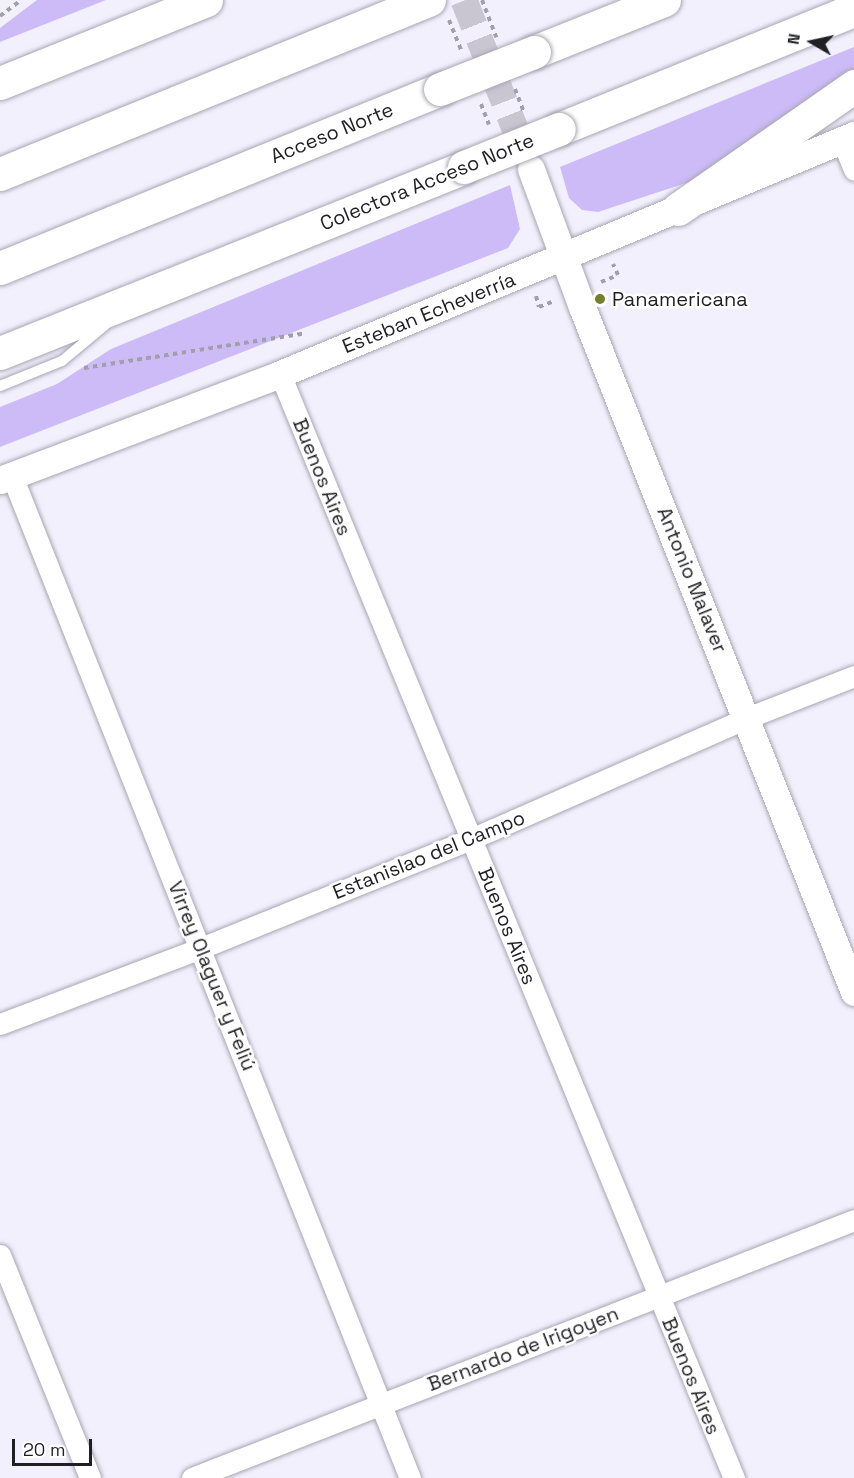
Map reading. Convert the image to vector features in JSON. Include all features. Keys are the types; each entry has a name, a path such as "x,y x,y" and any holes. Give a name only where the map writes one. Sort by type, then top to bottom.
{"highway":[{"path":"18,72 206,0"},
{"name":"Acceso Norte","path":"0,268 664,0"},
{"path":"0,174 420,4"},
{"name":"Colectora Acceso Norte","path":"0,353 854,10"},
{"path":"678,209 854,86"}],"street":[{"name":"Esteban Echeverría","path":"6,478 279,374 530,272 848,137"},
{"path":"848,137 854,170"},
{"name":"Antonio Malaver","path":"531,169 563,258 854,992"},
{"name":"Buenos Aires","path":"279,374 734,1478"},
{"name":"Virrey Olaguer y Feliú","path":"6,478 201,948 410,1478"},
{"name":"Estanislao del Campo","path":"0,1024 201,948 471,839 747,718 854,676"},
{"name":"Bernardo de Irigoyen","path":"192,1478 854,1220"},
{"path":"0,1255 90,1478"}],"lane":[{"path":"0,386 62,361 136,298"}],"path":[{"path":"0,16 21,0"},
{"path":"482,0 499,45"},
{"path":"511,78 528,123"},
{"path":"530,272 539,307 618,275 602,241"},
{"path":"77,369 314,332"}],"shaded area":[{"path":"37,0 106,0 0,42 0,28"},
{"path":"854,47 854,72 689,182 598,212 582,210 569,198 560,167"},
{"path":"510,185 520,229 508,248 0,447 0,407 57,384 111,349"}],"tunnel":[{"path":"464,0 529,163"}],"place":[{"name":"Panamericana","path":"600,299"}]}
